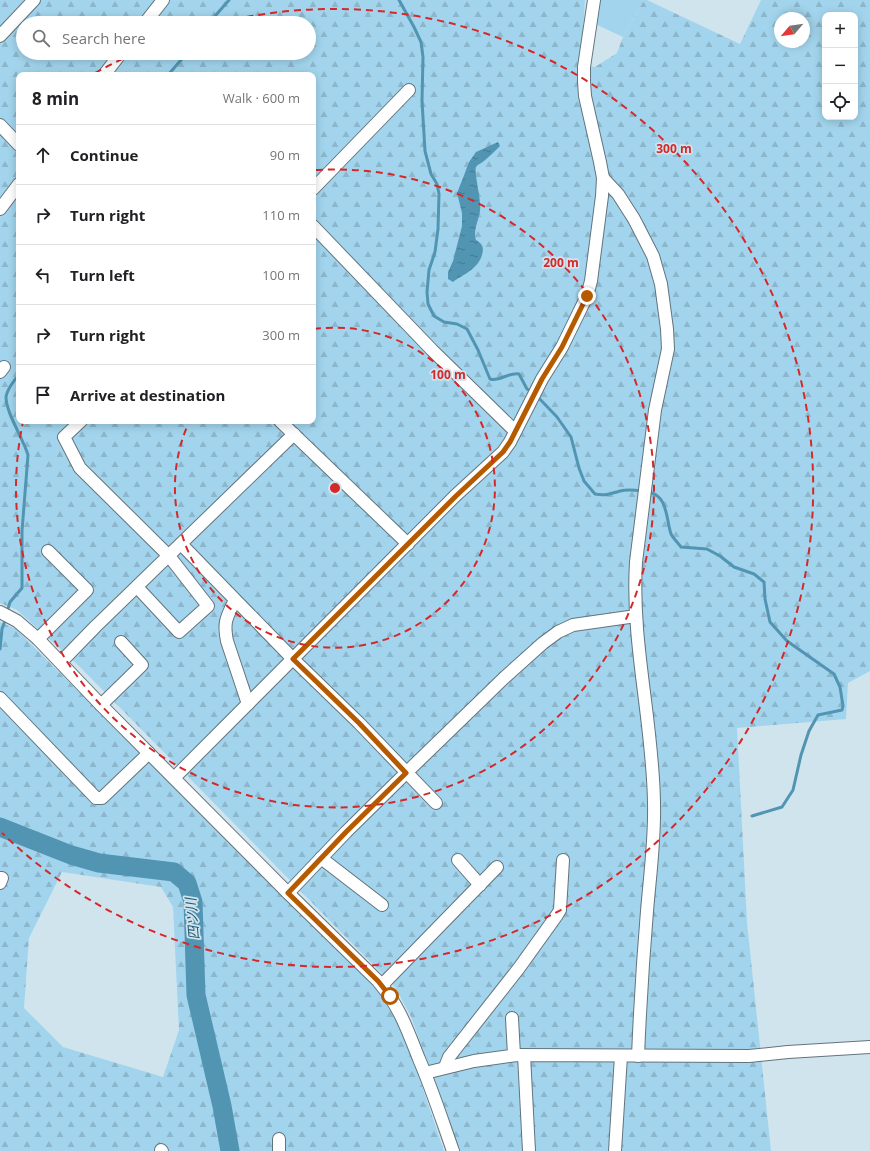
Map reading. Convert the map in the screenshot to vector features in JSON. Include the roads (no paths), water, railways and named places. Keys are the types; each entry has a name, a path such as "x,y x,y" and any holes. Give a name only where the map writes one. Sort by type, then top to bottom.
{"street":[{"path":"19,16 34,0"},
{"path":"150,16 162,0"},
{"path":"174,778 456,496 503,452 542,379 562,347 587,296 591,281 602,196 603,178 585,96 584,81 584,60 594,0"},
{"path":"0,36 16,19"},
{"path":"106,72 116,60"},
{"path":"316,186 409,90"},
{"path":"0,125 16,142"},
{"path":"603,178 618,194 634,219 653,256 661,284 668,349 655,410 636,562 636,616 654,777 653,835 643,958 638,1056"},
{"path":"0,210 16,188"},
{"path":"316,229 432,350 516,430"},
{"path":"77,424 64,437 80,468 169,556 208,606 179,632 137,587"},
{"path":"283,424 408,544"},
{"path":"61,662 95,627 294,434"},
{"path":"181,544 293,659 359,723 436,803"},
{"path":"38,639 87,590 48,551"},
{"path":"235,600 225,621 226,640 248,704"},
{"path":"0,612 17,621 38,639 101,705 382,985 403,1018 425,1073 453,1151"},
{"path":"288,893 406,773 504,678 543,643 558,632 573,625 636,616"},
{"path":"101,705 142,665 121,642"},
{"path":"0,698 96,798 102,798 149,753"},
{"path":"321,858 382,905"},
{"path":"458,860 480,885"},
{"path":"445,1068 449,1057 519,968 557,916 560,910 563,860"},
{"path":"382,985 497,867"},
{"path":"0,878 2,878 0,883"},
{"path":"512,1018 519,1055 529,1151"},
{"path":"425,1073 474,1061 519,1055 749,1056 870,1047"},
{"path":"615,1151 621,1056"},
{"path":"279,1139 279,1151"}],"water":[{"path":"498,142 500,146 476,167 480,213 475,236 476,240 482,246 482,255 474,268 453,282 448,279 448,272 453,261 462,226 462,213 457,193 469,162 476,152"}],"waterway":[{"path":"215,16 229,0"},
{"path":"399,0 421,42 423,57 422,101 425,151 431,174 437,184 439,194 438,229 435,252 429,270 427,292 428,304 434,316 444,322 457,324 467,329 478,350 490,379 494,380 511,374 519,374 527,389 532,392"},
{"path":"171,72 181,60"},
{"path":"7,612 10,602 22,588 22,531 28,455 12,418 6,397 11,385 16,379"},
{"path":"536,395 557,417 571,437 584,481 595,494 602,495 625,490 642,491"},
{"path":"648,492 655,494 663,503 671,534 681,547 707,549 720,556 734,567 754,574 764,582 765,599 770,622 787,641 834,674 840,687 843,706 842,710 818,715 809,731 801,755 793,790 782,807 752,816"},
{"path":"0,649 2,629 6,618"},
{"name":"四ツ川","path":"0,827 71,855 99,863 174,872 187,883 193,902 196,995 222,1106 230,1151"}]}
